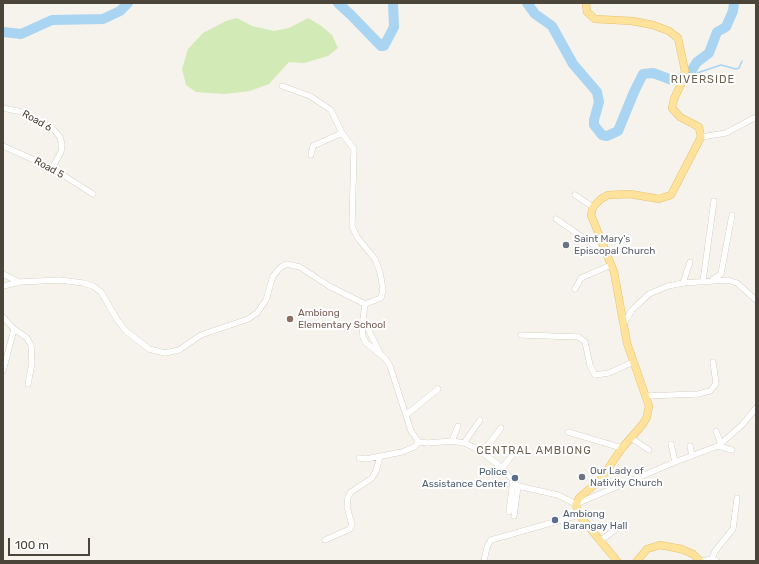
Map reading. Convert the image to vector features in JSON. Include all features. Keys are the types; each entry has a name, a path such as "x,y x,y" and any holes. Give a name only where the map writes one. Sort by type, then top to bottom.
{"main road":[{"path":"586,3 587,12 595,19 632,21 653,25 669,31 678,38 685,71 684,80 674,99 672,108 680,117 698,127 701,137 671,195 659,199 630,194 614,194 601,199 593,207 591,215 611,265 633,362 647,396 649,406 647,417 622,448 601,479 579,498 576,504 579,515 617,561"},
{"path":"637,561 648,549 660,545 681,549 693,554 701,561"}],"street":[{"path":"3,286 20,282 60,280 94,286 101,292 118,321 126,331 149,349 165,353 179,350 197,337 248,319 257,313 266,300 273,276 281,267 287,264 300,267 329,286 365,304 381,298 383,290 380,272 375,259 357,237 352,226 354,149 342,133 331,110 310,96 282,86"},
{"name":"Road 6","path":"3,108 22,112 54,130 60,137 62,144 61,152 52,168"},
{"path":"701,137 726,134 756,117"},
{"path":"311,155 314,146 342,133"},
{"name":"Road 5","path":"3,146 52,168 92,194"},
{"path":"574,196 593,207"},
{"path":"703,281 714,201"},
{"path":"711,280 721,274 732,215"},
{"path":"556,219 594,245 597,250 607,253"},
{"path":"683,283 690,262"},
{"path":"575,290 581,278 611,265"},
{"path":"3,274 20,282"},
{"path":"624,324 632,310 649,294 668,286 683,283 728,280 737,283 756,300"},
{"path":"365,304 362,326 363,337 366,343 380,353"},
{"path":"3,317 14,329 28,338 31,345 32,363 28,384"},
{"path":"3,371 14,329"},
{"path":"369,331 380,353 390,366 414,438 419,442 428,443 452,441 464,443 482,453 502,468 518,486 558,495 576,504 675,462 720,445 742,425 756,408"},
{"path":"521,335 579,337 585,342 590,365 595,375 609,373 633,362"},
{"path":"647,396 698,394 710,391 716,384 713,362"},
{"path":"407,414 438,389"},
{"path":"464,443 480,420"},
{"path":"452,441 458,426"},
{"path":"482,453 501,428"},
{"path":"716,431 720,445"},
{"path":"568,432 622,448"},
{"path":"631,438 649,450"},
{"path":"359,458 366,460 380,457 406,450 419,442"},
{"path":"671,444 675,462"},
{"path":"720,445 732,450"},
{"path":"690,446 692,456"},
{"path":"502,468 514,453"},
{"path":"325,540 350,529 352,525 347,507 348,496 351,492 372,478 376,471 380,457"},
{"path":"509,512 513,481"},
{"path":"514,516 518,486"},
{"path":"701,561 715,560 715,551 732,529 737,498"},
{"path":"484,561 487,546 491,540 579,515"},
{"path":"600,541 616,529"}],"green space":[{"path":"237,18 252,26 274,31 289,28 308,18 320,25 332,35 338,48 328,56 304,63 289,62 269,84 250,91 225,94 196,92 186,85 182,69 188,49 203,33 226,21"}],"waterway":[{"path":"3,32 21,34 52,20 103,19 120,11 128,3"},
{"path":"338,3 381,46 384,46 394,27 393,3"},
{"path":"527,3 535,14 552,26 573,64 597,92 599,102 594,125 602,135 607,136 618,131 643,74 653,73 672,80 688,76 697,62 709,53 717,32 726,27 733,11 734,3"},
{"path":"688,76 721,65 736,69 739,68 742,61"}],"place":[{"name":"Saint Mary's Episcopal Church","path":"566,245"},
{"name":"Ambiong Elementary School","path":"290,319"},
{"name":"Our Lady of Nativity Church","path":"582,477"},
{"name":"Police Assistance Center","path":"515,478"},
{"name":"Ambiong Barangay Hall","path":"555,520"}],"district":[{"name":"RIVERSIDE","path":"703,80"},
{"name":"CENTRAL AMBIONG","path":"534,451"}]}
